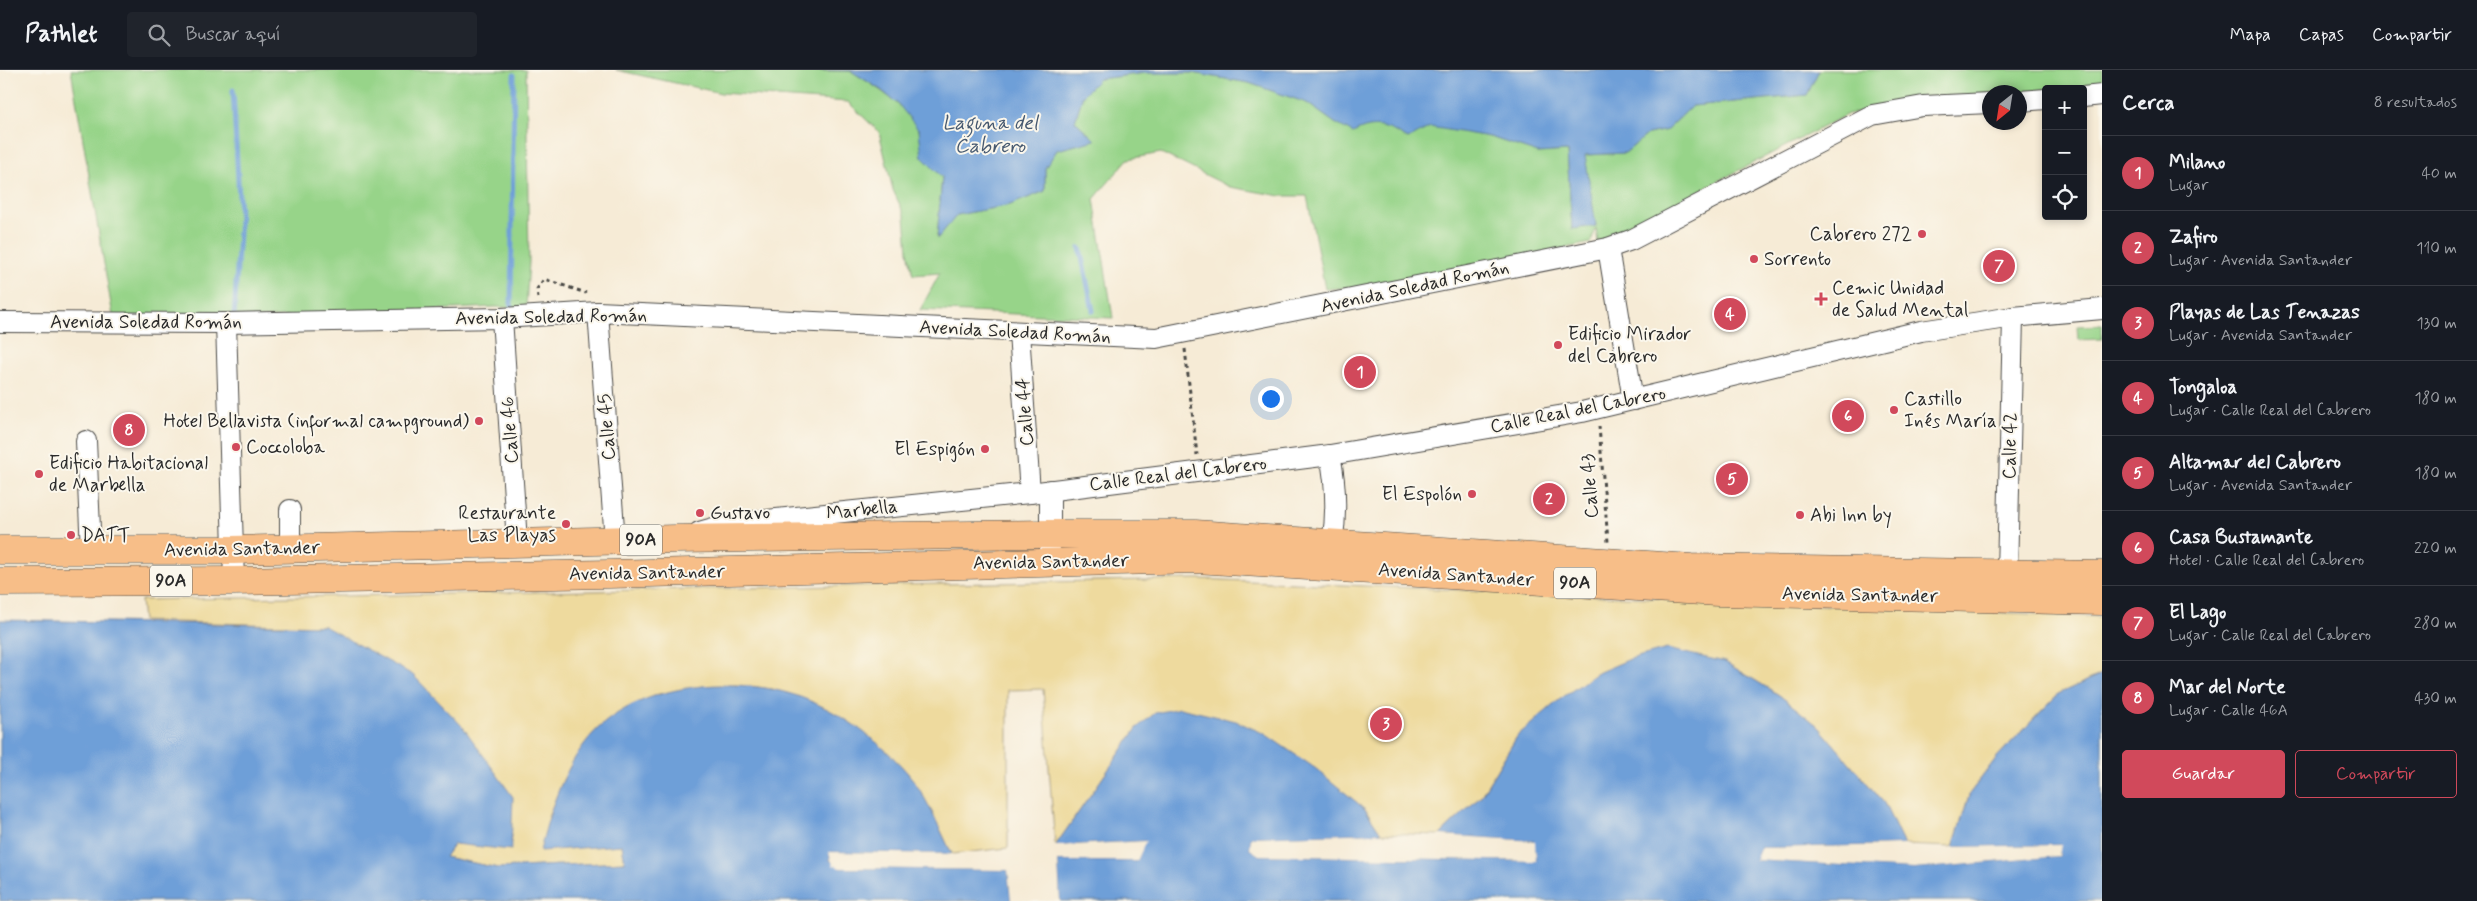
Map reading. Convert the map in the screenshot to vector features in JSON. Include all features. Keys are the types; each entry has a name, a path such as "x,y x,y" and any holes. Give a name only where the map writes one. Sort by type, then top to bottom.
{"highway":[{"name":"Avenida Santander","path":"0,550 233,550 676,539 1196,534 1692,568 2102,575"},
{"name":"Avenida Santander","path":"0,582 234,581 609,574 1196,559 1718,592 2102,601"}],"street":[{"path":"2087,96 2102,95"},
{"path":"2027,100 2042,99"},
{"name":"Avenida Soledad Román","path":"0,322 226,323 502,318 598,312 1156,338 1608,248 1631,240 1872,115 1923,106 1982,103"},
{"path":"1608,248 1633,400"},
{"name":"Calle Real del Cabrero","path":"1040,492 1330,455 1598,409 1921,330 2012,317 2102,309"},
{"name":"Calle 45","path":"598,312 615,541"},
{"name":"Calle 42","path":"2007,574 2012,317"},
{"name":"Calle 46","path":"502,318 517,542"},
{"path":"226,323 234,581"},
{"name":"Calle 44","path":"1019,332 1040,492 1050,534 1049,562"},
{"path":"86,441 91,550"},
{"path":"1330,455 1336,517 1332,543"},
{"name":"Marbella","path":"676,539 727,524 1040,492"},
{"path":"290,510 290,548"}],"path":[{"path":"538,300 537,289 544,279 589,294"},
{"path":"1183,334 1199,473"},
{"name":"Calle 43","path":"1598,409 1609,562"}],"green space":[{"path":"71,70 526,70 529,262 526,308 495,307 257,318 113,316"},
{"path":"616,70 851,71 899,105 919,130 922,157 942,177 937,238 957,215 1010,205 1045,191 1045,168 1057,150 1095,140 1075,121 1083,95 1099,79 1145,73 1192,73 1249,83 1307,103 1335,123 1353,132 1368,127 1381,126 1408,139 1430,126 1490,137 1538,153 1567,151 1572,228 1596,226 1584,155 1625,153 1648,134 1667,130 1692,106 1807,95 1819,70 2102,70 2102,86 2042,85 2042,90 2027,91 2027,85 1982,85 1982,94 1939,97 1848,114 1598,243 1596,228 1591,243 1358,287 1325,289 1307,196 1281,196 1230,187 1161,153 1128,159 1094,199 1113,318 920,310 940,273 913,275 908,251 905,216 893,190 879,132 848,102 721,93"},
{"path":"2102,325 2102,339 2078,340 2077,326"}],"sand":[{"path":"1199,579 2102,617 2102,674 2058,694 1997,757 1970,793 1953,847 1904,845 1884,803 1818,726 1779,695 1725,662 1518,735 1481,796 1440,835 1381,833 1365,809 1138,727 1055,846 1043,689 1008,690 1008,848 952,854 931,811 907,772 773,689 736,685 700,687 658,694 585,743 563,780 548,817 622,845 625,862 498,868 444,857 454,844 324,626 143,621 141,600"}],"water":[{"name":"Laguna del Cabrero","path":"806,70 1819,70 1807,95 1692,106 1667,130 1648,134 1625,153 1585,155 1596,226 1572,229 1567,151 1538,153 1490,137 1430,127 1408,139 1394,131 1375,126 1353,133 1307,103 1249,83 1192,73 1145,73 1099,79 1083,95 1075,121 1095,140 1057,150 1045,168 1045,191 1010,205 957,215 937,239 942,177 922,157 919,130 899,105 881,90 851,71"},
{"path":"0,620 324,626 413,675 463,727 513,797 511,850 454,844 445,857 498,868 625,862 622,845 540,851 557,795 577,755 585,743 605,722 630,706 658,695 689,688 720,685 751,686 781,691 808,700 835,713 873,739 896,760 919,789 952,854 830,852 830,860 840,868 1008,870 1011,901 0,901"},
{"path":"1667,649 1725,662 1779,695 1818,726 1884,803 1904,845 1760,848 1755,860 1914,869 2059,856 2060,845 1953,847 1970,793 1997,757 2058,694 2102,674 2102,901 1060,901 1058,861 1137,861 1145,841 1055,846 1138,727 1155,713 1180,708 1236,721 1265,734 1315,768 1365,809 1381,833 1251,837 1250,849 1259,855 1536,861 1534,841 1440,835 1481,796 1518,735 1559,700 1595,674 1630,659"}],"pier":[{"path":"1384,833 1381,835 1253,839 1253,848 1260,853 1534,858 1532,843 1440,838 1437,835 1440,835 1535,841 1536,861 1259,855 1250,849 1251,837"},
{"path":"1146,841 1137,861 1058,861 1060,901 1057,901 1056,859 1135,858 1142,844 1055,849 1053,847 1055,842 1056,846"},
{"path":"1907,845 1904,847 1762,850 1759,858 1914,867 2057,854 2058,848 1953,849 1950,847 2061,845 2059,856 1914,869 1755,860 1760,848"},
{"path":"829,852 954,854 951,856 832,855 835,863 840,866 1009,867 1013,901 1011,901 1008,870 840,868 833,865"}],"waterway":[{"path":"511,307 514,75"},
{"path":"233,90 240,216 234,318"},
{"path":"1080,248 1093,311"}],"place":[{"name":"Cabrero 272","path":"1922,234"},
{"name":"Sorrento","path":"1754,259"},
{"name":"El Lago","path":"1999,266"},
{"name":"Cemic Unidad de Salud Mental","path":"1821,299"},
{"name":"Tongaloa","path":"1730,314"},
{"name":"Edificio Mirador del Cabrero","path":"1558,345"},
{"name":"Milano","path":"1360,372"},
{"name":"Castillo Inés María","path":"1894,410"},
{"name":"Casa Bustamante","path":"1848,416"},
{"name":"Hotel Bellavista (informal campground)","path":"479,421"},
{"name":"Mar del Norte","path":"129,430"},
{"name":"Coccoloba","path":"236,447"},
{"name":"El Espigón","path":"985,449"},
{"name":"Edificio Habitacional de Marbella","path":"39,474"},
{"name":"Altamar del Cabrero","path":"1732,479"},
{"name":"El Espolón","path":"1472,494"},
{"name":"Zafiro","path":"1549,499"},
{"name":"Gustavo","path":"700,513"},
{"name":"Abi Inn by","path":"1800,515"},
{"name":"Restaurante Las Playas","path":"566,524"},
{"name":"DATT","path":"71,535"},
{"name":"Playas de Las Tenazas","path":"1386,724"}]}
